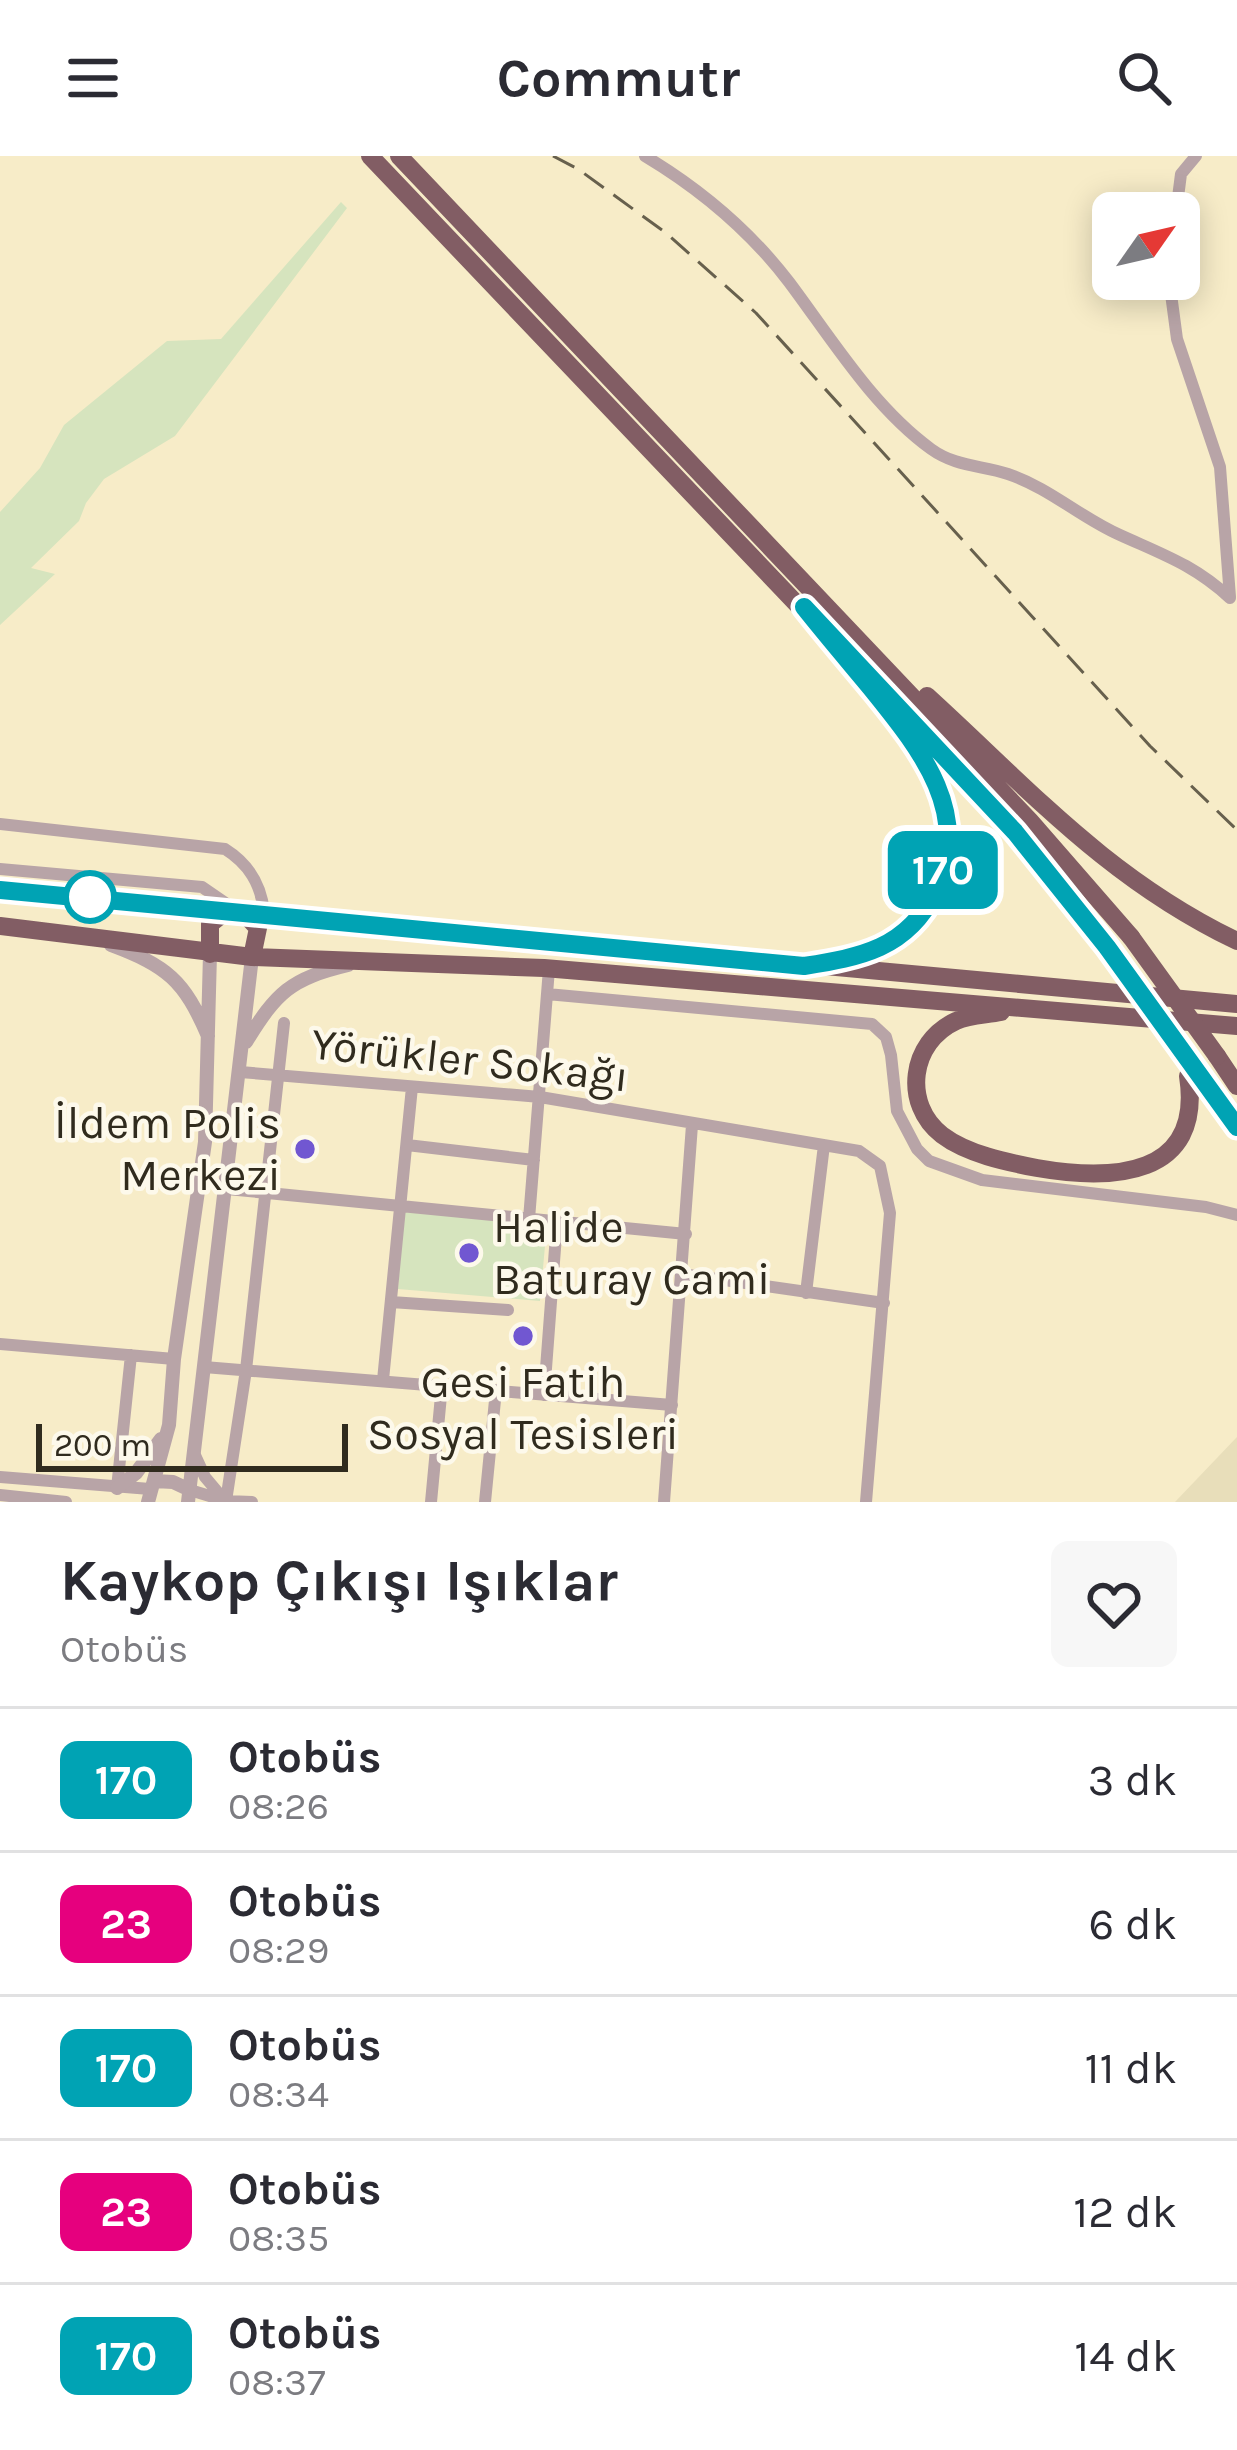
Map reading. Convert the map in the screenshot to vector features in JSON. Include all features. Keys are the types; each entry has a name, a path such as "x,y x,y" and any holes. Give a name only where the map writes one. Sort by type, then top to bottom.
{"highway":[{"path":"370,156 1030,820 1131,938 1237,1082"},
{"path":"399,156 809,600 1015,832 1107,947 1197,1078 1237,1127"},
{"path":"809,600 1078,839 1146,889 1237,941"},
{"path":"804,966 861,957 908,928 940,879 949,825 938,785 917,746 809,600"},
{"path":"0,890 1237,1004"},
{"path":"210,954 210,924 235,909"},
{"path":"235,909 258,928 252,957"},
{"path":"0,926 210,954 549,969 1237,1026"},
{"path":"1033,1007 964,1018 941,1030 924,1050 915,1074 918,1097 928,1120 950,1140 1044,1169 1088,1173 1137,1169 1163,1158 1186,1130 1197,1078"}],"street":[{"path":"645,156 701,194 757,244 865,381 931,450 964,466 1003,472 1055,494 1120,535 1184,562 1230,598 1220,466 1177,339 1172,300"},
{"path":"1179,192 1181,175 1196,156"},
{"path":"0,824 225,849 256,880 264,912"},
{"path":"0,868 202,887 235,909"},
{"path":"95,939 151,960 172,974 190,998 210,1040"},
{"path":"151,1491 168,1430 201,1176 210,954"},
{"path":"189,1496 252,957"},
{"path":"244,1046 268,1006 286,987 308,975 365,961"},
{"path":"529,1219 549,969"},
{"path":"547,994 872,1024 886,1037 897,1111 917,1149 929,1161 982,1180 1206,1207 1237,1216"},
{"path":"226,1501 246,1370 284,1023"},
{"name":"Yörükler Sokağı","path":"239,1072 540,1097 859,1151 880,1166 890,1213 884,1303"},
{"path":"383,1380 412,1087"},
{"path":"664,1502 692,1124"},
{"path":"406,1145 535,1160"},
{"path":"806,1293 824,1145"},
{"path":"227,1189 686,1234"},
{"path":"544,1395 557,1222"},
{"path":"682,1274 884,1303 866,1502"},
{"path":"391,1303 508,1310"},
{"path":"0,1344 174,1359"},
{"path":"117,1488 131,1355"},
{"path":"204,1366 672,1405"},
{"path":"431,1502 442,1385"},
{"path":"484,1502 496,1390"},
{"path":"117,1488 136,1473 168,1430"},
{"path":"194,1453 212,1487 226,1501"},
{"path":"0,1477 151,1491 173,1482 189,1496 252,1502"},
{"path":"37,1480 40,1500"},
{"path":"0,1495 66,1502"}],"green space":[{"path":"341,202 347,208 175,436 104,479 79,521 31,568 55,574 0,625 0,512 40,468 64,425 167,341 221,339"},
{"path":"404,1212 547,1224 540,1301 398,1289"}],"sand":[{"path":"1237,1437 1237,1502 1175,1502"}],"railway":[{"path":"553,156 666,233 756,313 1150,746 1237,830"}],"bus line":[{"name":"170","path":"0,890 804,966 861,957 900,935 932,898 946,851 947,814 917,746 804,607 1015,832 1107,947 1237,1127"}],"place":[{"name":"İldem Polis Merkezi","path":"305,1149"},
{"name":"Halide Baturay Cami","path":"469,1253"},
{"name":"Gesi Fatih Sosyal Tesisleri","path":"523,1336"}]}
